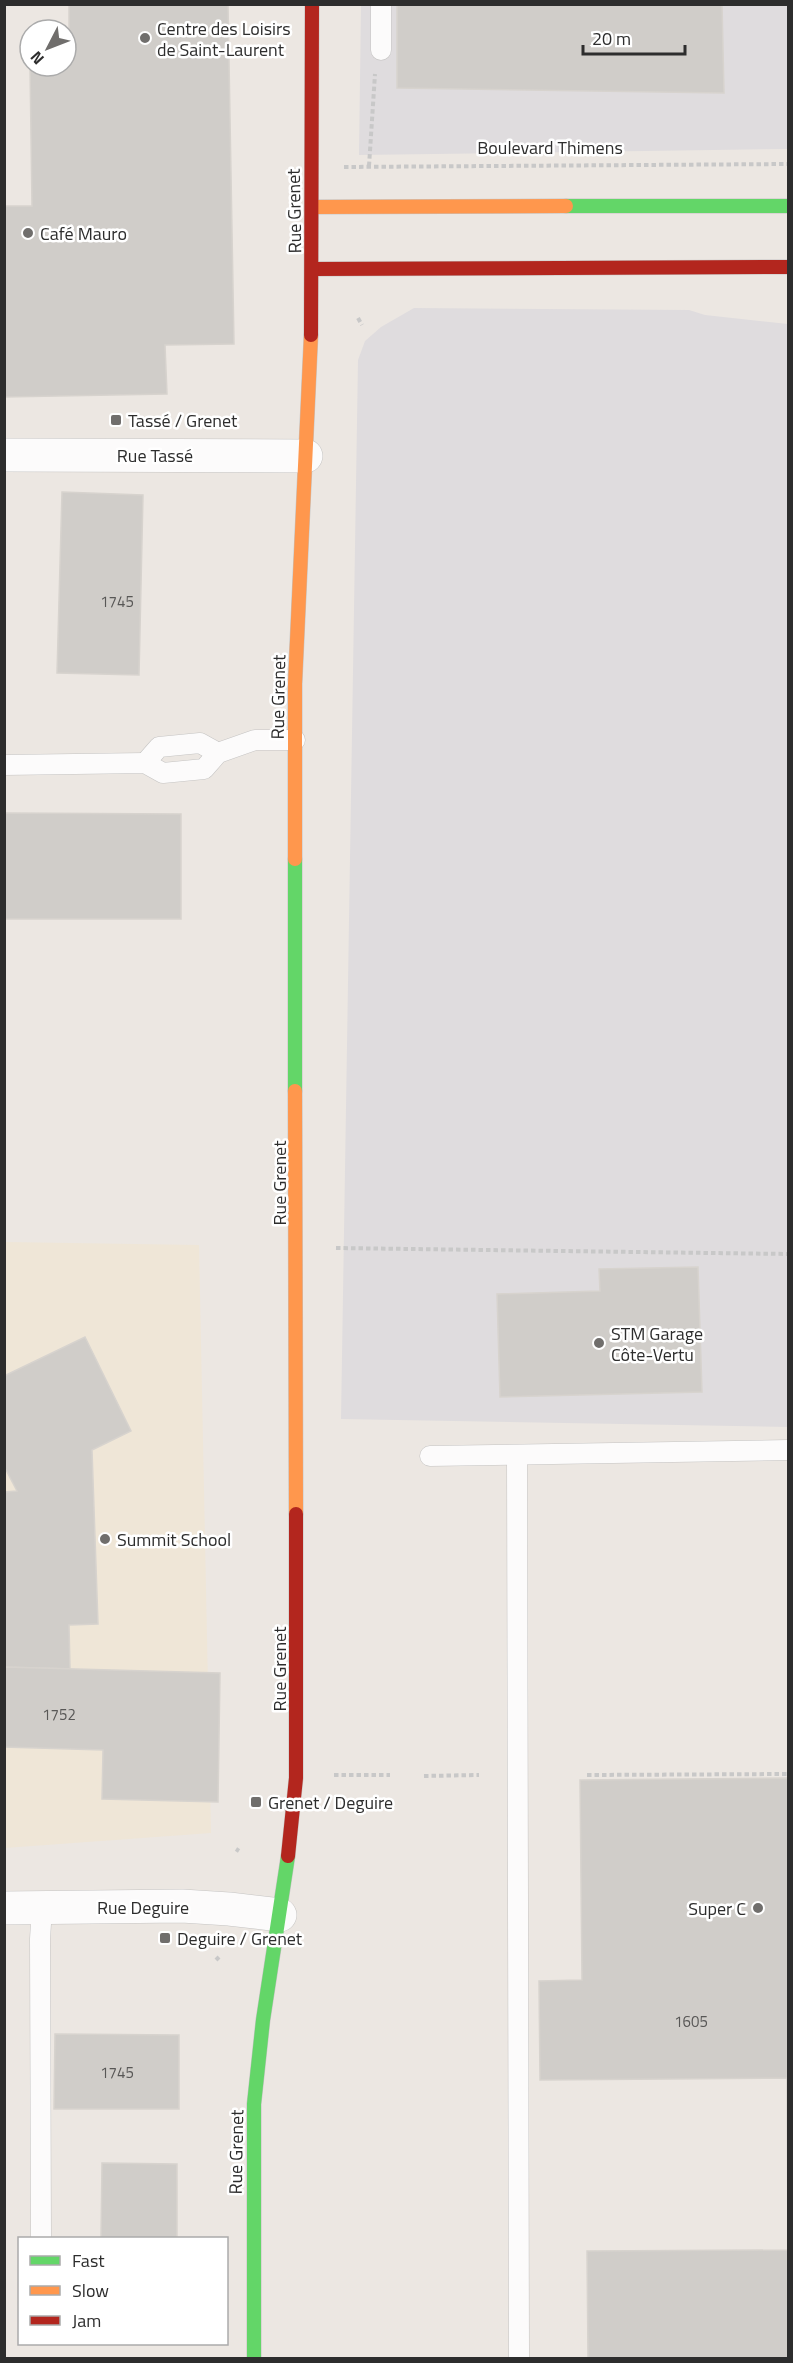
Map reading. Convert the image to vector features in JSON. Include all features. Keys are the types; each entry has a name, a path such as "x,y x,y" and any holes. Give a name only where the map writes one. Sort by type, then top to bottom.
{"street":[{"name":"Rue Grenet","path":"254,2358 254,2104 263,2020 280,1915 295,1788 297,1720 295,740 297,640 311,363 312,4"},
{"path":"312,207 789,206"},
{"path":"312,269 789,267"},
{"name":"Rue Tassé","path":"4,454 306,456"},
{"name":"Rue Deguire","path":"4,1908 182,1906 280,1915"}],"lane":[{"path":"381,4 381,50"},
{"path":"4,765 145,763 163,774 204,769 218,753 255,740 295,740"},
{"path":"145,763 159,747 200,742 218,753"},
{"path":"430,1456 789,1450"},
{"path":"517,1455 519,2358"},
{"path":"41,2237 40,1939 42,1908"}],"path":[{"path":"369,166 376,66 381,50"},
{"name":"Boulevard Thimens","path":"311,167 789,164"},
{"path":"358,318 362,325"},
{"path":"336,1248 789,1254"},
{"path":"587,1775 789,1774"},
{"path":"334,1775 390,1775"},
{"path":"424,1776 479,1775"}],"shaded area":[{"path":"361,5 788,5 788,149 359,155"},
{"name":"STM Garage Côte-Vertu","path":"414,308 689,310 705,315 788,324 788,1427 341,1419 358,360 365,341 381,327"},
{"name":"Summit School","path":"5,1242 199,1245 211,1833 5,1848"}],"building":[{"path":"69,4 228,4 234,344 165,345 167,394 4,397 4,206 32,206 30,78 78,78 78,18 69,18"},
{"path":"397,4 722,4 724,93 397,88"},
{"path":"62,492 143,495 139,675 57,673"},
{"path":"4,813 181,814 181,919 4,919"},
{"name":"STM Garage Côte-Vertu","path":"698,1267 702,1392 500,1397 497,1294 600,1291 599,1269"},
{"path":"85,1337 131,1431 92,1450 98,1624 69,1625 70,1669 4,1667 4,1492 17,1491 4,1466 4,1376"},
{"path":"4,1667 220,1673 218,1802 102,1799 103,1750 4,1747"},
{"path":"788,1778 788,2250 787,2078 540,2080 539,1981 582,1980 580,1780"},
{"path":"55,2034 179,2035 179,2109 54,2109"},
{"path":"102,2163 177,2164 177,2237 101,2237"},
{"path":"788,2250 788,2358 588,2358 587,2251"}],"traffic: fast":[{"path":"566,206 788,206"},
{"path":"295,859 295,1091"},
{"path":"254,2358 254,2104 263,2020 288,1856"}],"traffic: slow":[{"path":"312,207 566,206"},
{"path":"295,859 295,684 311,335"},
{"path":"295,1091 296,1514"}],"traffic: jam":[{"path":"311,335 312,4"},
{"path":"312,269 788,267"},
{"path":"288,1856 296,1778 296,1514"}],"place":[{"name":"Centre des Loisirs de Saint-Laurent","path":"145,38"},
{"name":"Café Mauro","path":"28,233"},
{"name":"Tassé / Grenet","path":"116,420"},
{"name":"STM Garage Côte-Vertu","path":"599,1343"},
{"name":"Summit School","path":"105,1539"},
{"name":"Grenet / Deguire","path":"256,1802"},
{"name":"Super C","path":"758,1908"},
{"name":"Deguire / Grenet","path":"165,1938"}]}
